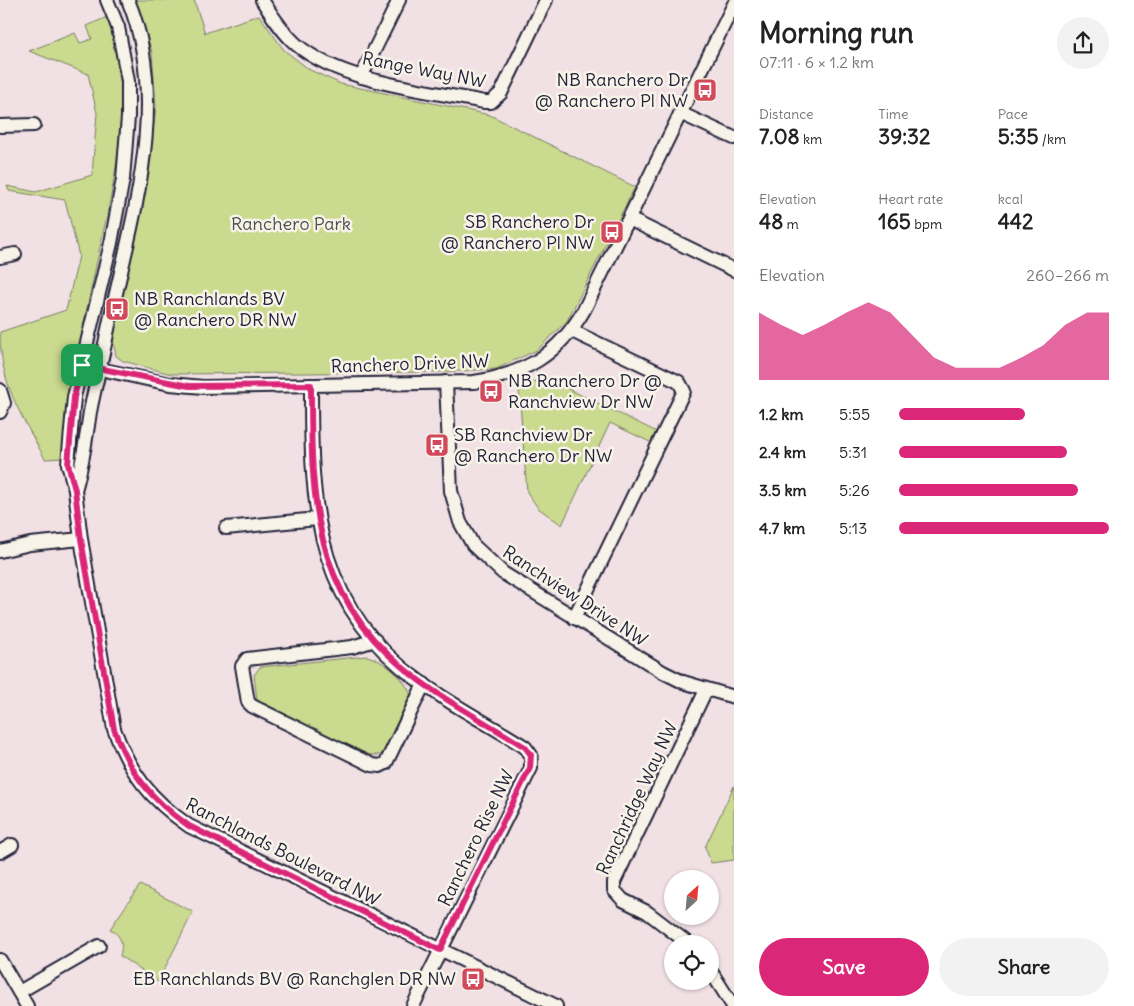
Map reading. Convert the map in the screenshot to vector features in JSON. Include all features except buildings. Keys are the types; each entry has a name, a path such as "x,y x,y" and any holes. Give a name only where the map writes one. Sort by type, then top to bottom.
{"street":[{"name":"Ranchlands Boulevard NW","path":"106,0 118,28 128,81 128,117 123,179 111,243 74,397 68,464 75,490 81,539 114,729 124,756 144,788 166,810 196,830 556,1006"},
{"name":"Ranchlands Boulevard NW","path":"75,490 82,468 87,428 136,199 148,118 148,81 143,51 128,0"},
{"name":"Range Way NW","path":"262,0 281,28 296,44 326,64 362,77 491,102 501,93 546,0"},
{"path":"362,77 399,0"},
{"name":"Ranchero Drive NW","path":"82,365 189,386 474,382 512,374 550,352 572,331 734,4"},
{"path":"680,113 734,138"},
{"path":"0,126 34,125"},
{"path":"629,218 734,270"},
{"path":"0,257 15,254"},
{"path":"572,331 679,382 684,391 574,618"},
{"name":"Ranchview Drive NW","path":"446,382 451,491 465,532 487,561 574,618 663,672 706,690 734,697"},
{"name":"Ranchero Rise NW","path":"311,385 311,455 318,519 323,545 343,591 362,624 400,666 424,684 525,747 531,755 530,768 440,950"},
{"path":"0,390 4,403 0,412"},
{"path":"226,528 318,519"},
{"path":"0,550 30,544 81,539"},
{"path":"375,640 352,647 247,659 242,666 248,702 252,706 372,765 380,766 387,760 424,684"},
{"name":"Ranchridge Way NW","path":"677,935 648,912 623,900 614,890 614,882 706,690"},
{"path":"0,852 12,845"},
{"path":"18,992 99,946"},
{"path":"413,1006 440,950"},
{"path":"0,960 26,1006"},
{"path":"719,984 733,1006"}],"green space":[{"name":"Ranchero Park","path":"135,0 194,0 205,33 259,15 284,50 310,70 341,84 490,115 635,187 567,321 537,350 496,369 444,372 171,374 123,361 116,356 113,340 146,185 156,107 152,52"},
{"path":"107,17 116,48 120,79 120,139 116,169 65,417 63,458 45,459 20,413 8,384 1,351 0,332 66,310 79,256 65,200 9,191 7,186 36,192 92,175 97,113 88,74 29,51 75,33 80,43 92,39 87,26"},
{"path":"544,377 657,432 652,443 610,423 562,525 538,508 527,492 519,390"},
{"path":"367,656 387,666 394,672 405,684 411,697 388,747 381,755 367,755 257,700 254,675 260,667"},
{"path":"734,786 734,860 711,863 705,847"},
{"path":"140,885 193,912 158,982 120,956 121,941 117,934 110,929"}],"place":[{"name":"NB Ranchero Dr @ Ranchero Pl NW","path":"705,90"},
{"name":"SB Ranchero Dr @ Ranchero Pl NW","path":"612,232"},
{"name":"NB Ranchlands BV @ Ranchero DR NW","path":"117,309"},
{"name":"NB Ranchero Dr @ Ranchview Dr NW","path":"491,391"},
{"name":"SB Ranchview Dr @ Ranchero Dr NW","path":"437,445"},
{"name":"EB Ranchlands BV @ Ranchglen DR NW","path":"473,979"}],"route":[{"path":"82,365 170,384 189,386 311,385 311,455 314,495 320,534 346,599 362,624 400,666 444,697 525,747 531,755 532,762 530,768 440,950 189,826 166,810 144,788 133,772 124,756 114,729 81,539 75,490 68,464 70,423 82,365"}]}
